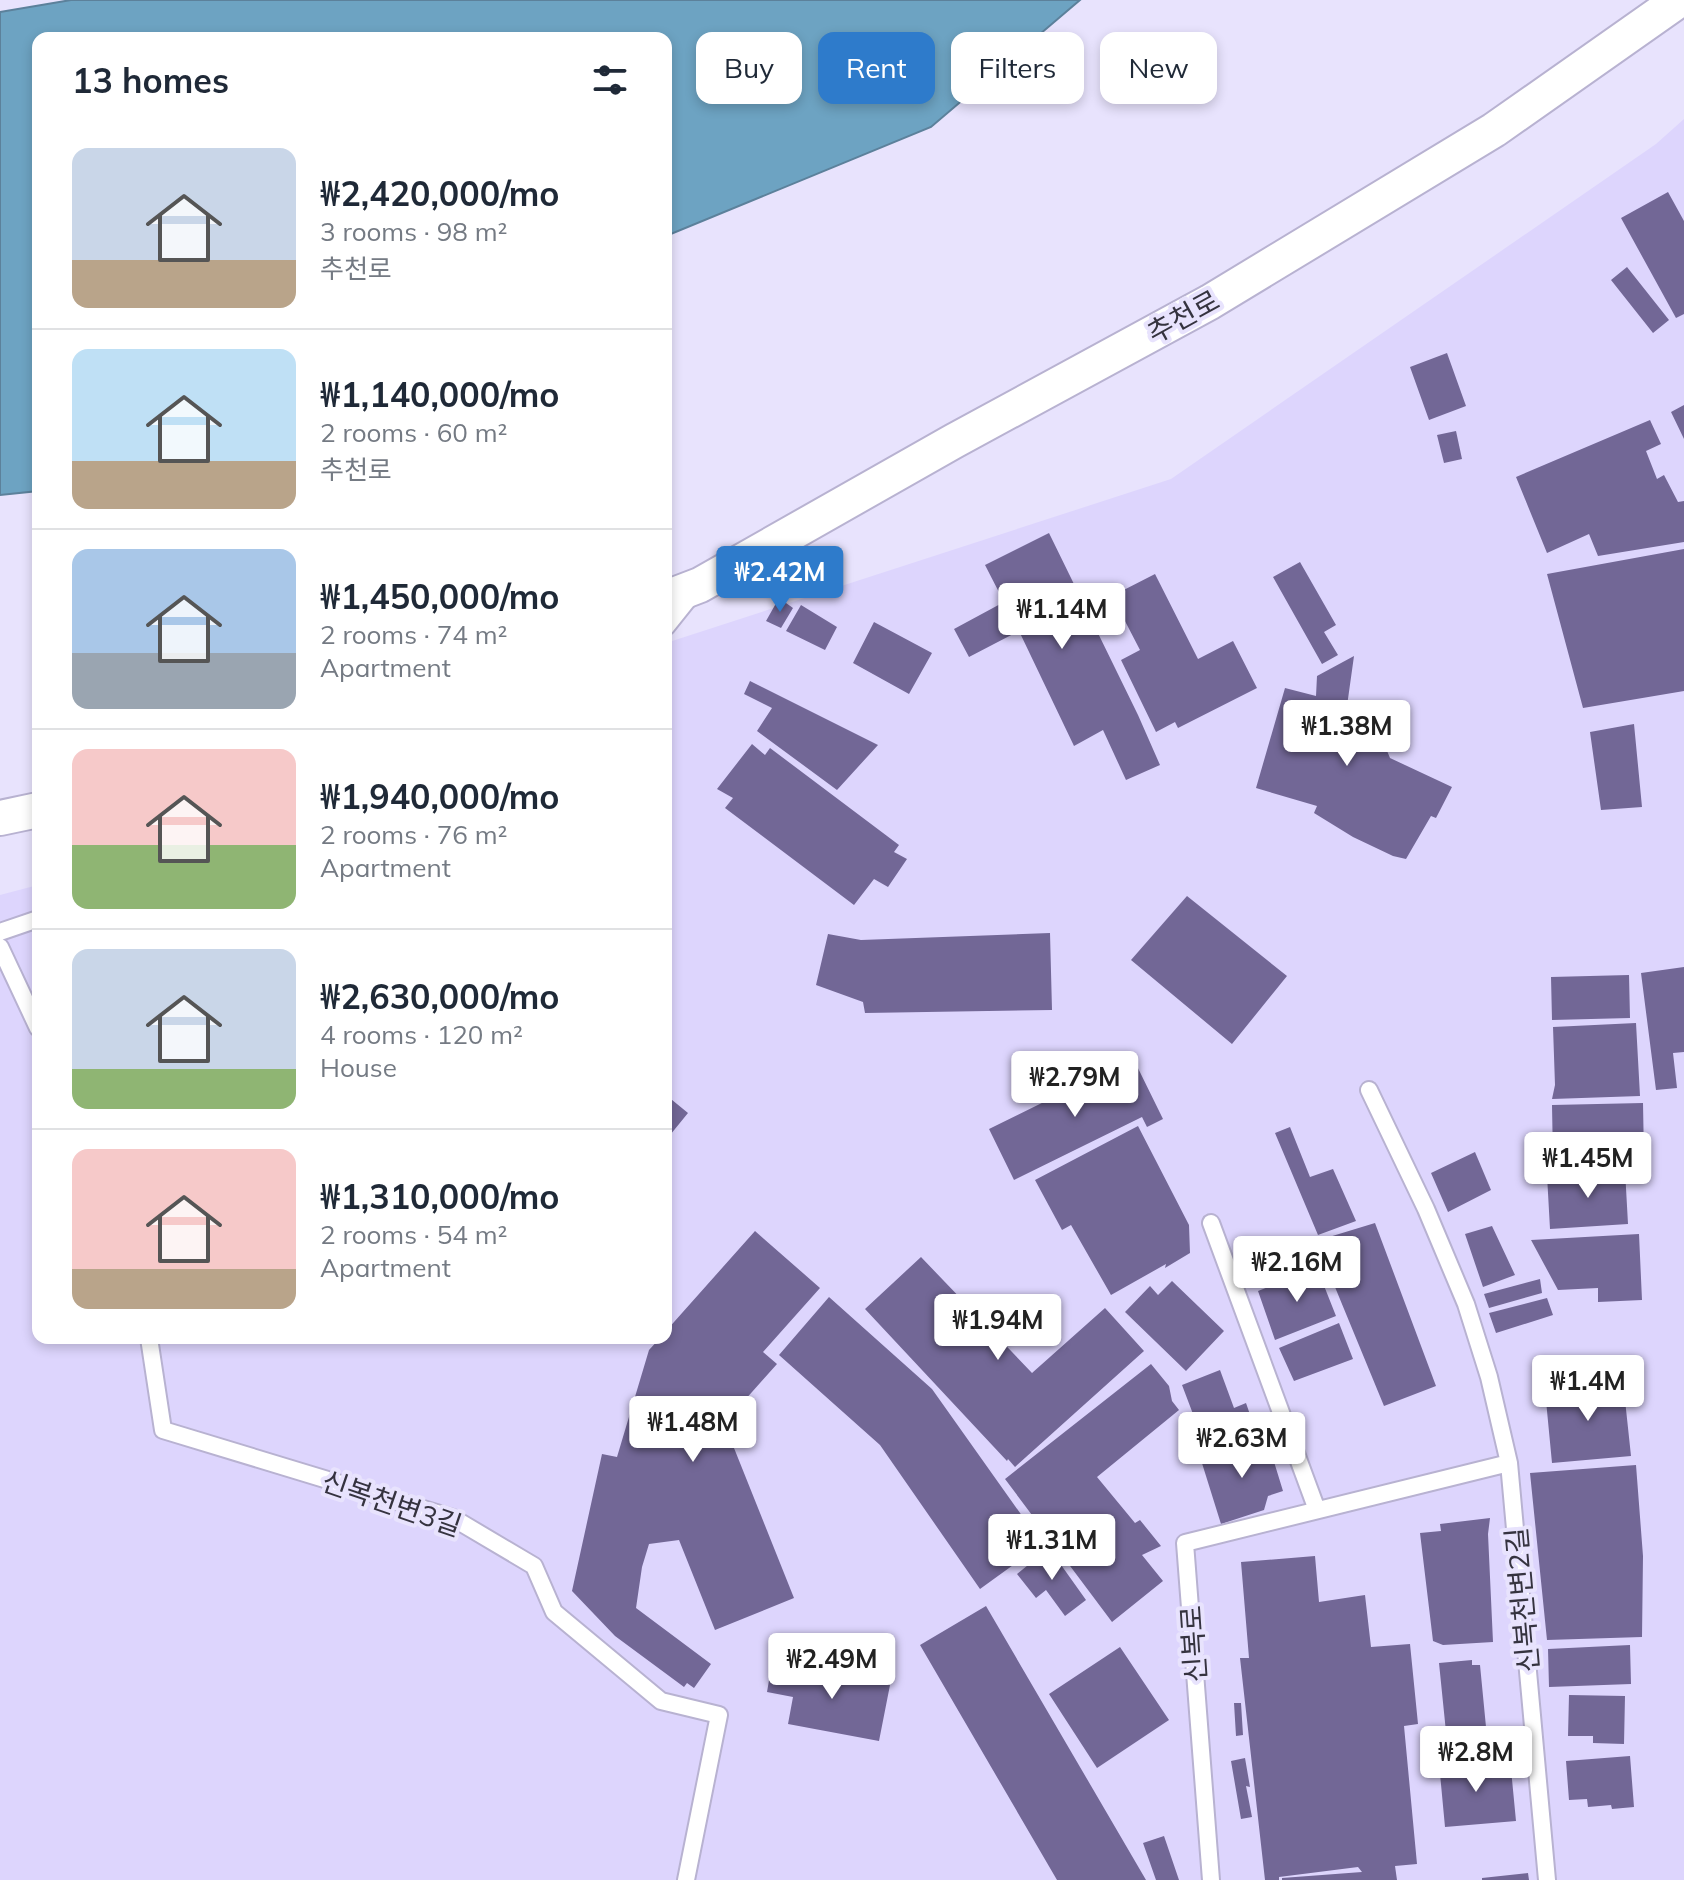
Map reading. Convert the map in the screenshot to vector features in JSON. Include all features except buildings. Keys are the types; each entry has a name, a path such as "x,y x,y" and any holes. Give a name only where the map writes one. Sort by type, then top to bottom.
{"street":[{"name":"추천로","path":"672,596 700,585 954,441 1210,302 1494,130 1679,0"},
{"path":"0,818 32,811"}],"lane":[{"path":"672,620 700,585"},
{"path":"0,932 32,921"},
{"path":"0,947 32,1015"},
{"name":"신복천변2길","path":"1369,1090 1426,1209 1466,1304 1489,1377 1509,1463 1547,1880"},
{"path":"1211,1223 1317,1510 1509,1463"},
{"name":"신복천변3길","path":"150,1344 163,1430 453,1518 534,1566 554,1612 661,1701 719,1715 686,1880"},
{"name":"신복로","path":"1211,1880 1185,1543 1317,1510"}],"shaded area":[{"path":"1684,119 1684,1880 0,1880 0,895 32,887 32,1344 672,1344 672,641 1171,479 1656,144"}],"water":[{"path":"71,0 1080,0 1042,32 951,32 951,104 958,104 931,127 672,234 672,32 32,32 32,492 0,495 0,12"}]}
